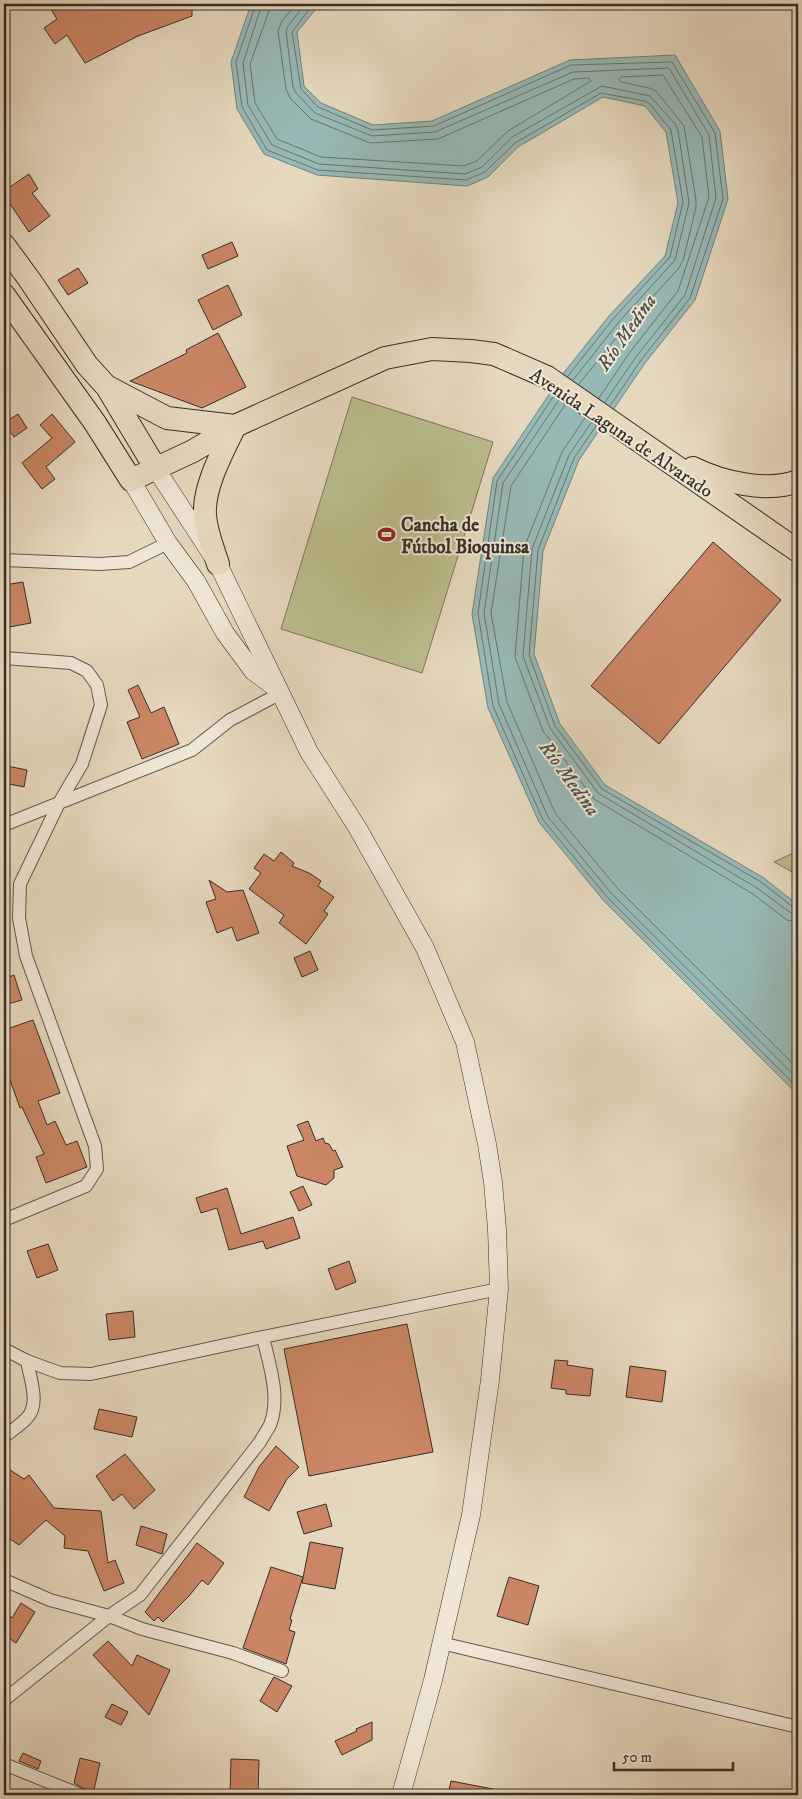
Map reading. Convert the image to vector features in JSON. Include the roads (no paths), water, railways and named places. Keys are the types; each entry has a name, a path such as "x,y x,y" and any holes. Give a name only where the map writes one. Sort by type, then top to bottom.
{"highway":[{"path":"4,245 87,365 107,387 156,469"},
{"path":"4,295 95,423 131,480"},
{"name":"Avenida Laguna de Alvarado","path":"131,480 193,451 235,426 385,358 432,349 472,351 494,354 547,377 652,448 798,552"},
{"path":"107,387 167,418 235,426 217,464 204,503 207,531 218,564"},
{"path":"652,448 696,470 729,481 764,487 798,481"}],"main road":[{"path":"156,469 218,564 310,752 357,827 425,948 465,1042 487,1144 493,1182 497,1229 499,1289 490,1380 471,1515 433,1680 401,1795"},
{"path":"131,480 168,543 196,581 225,633 253,671 281,693"}],"street":[{"path":"4,560 100,564 129,562 168,543"},
{"path":"4,658 71,663 87,671 97,685 101,705 82,764 59,803 20,884 19,918 26,956 95,1146 97,1169 86,1186 4,1220"},
{"path":"4,825 192,750 230,720 281,693"},
{"path":"4,1349 26,1361 60,1373 91,1374 263,1336 499,1289"},
{"path":"4,1700 109,1616 140,1595 260,1442 270,1424 274,1405 273,1383 263,1336"},
{"path":"4,1437 28,1418 34,1409 34,1397 26,1361"},
{"path":"4,1580 50,1600 109,1616 142,1629 233,1653 282,1671"},
{"path":"441,1643 798,1727"},
{"path":"4,1764 81,1795"}],"water":[{"name":"Río Medina","path":"251,4 320,4 297,32 304,86 321,103 373,125 432,121 570,60 675,55 720,131 728,199 695,300 645,363 579,460 543,551 534,654 560,724 605,785 764,878 798,905 798,1095 604,901 539,822 488,708 472,614 493,478 562,375 609,316 665,256 678,203 666,132 645,106 603,97 518,147 488,177 467,186 317,175 264,154 237,109 231,62"}],"place":[{"name":"Cancha de Fútbol Bioquinsa","path":"387,535"}]}
